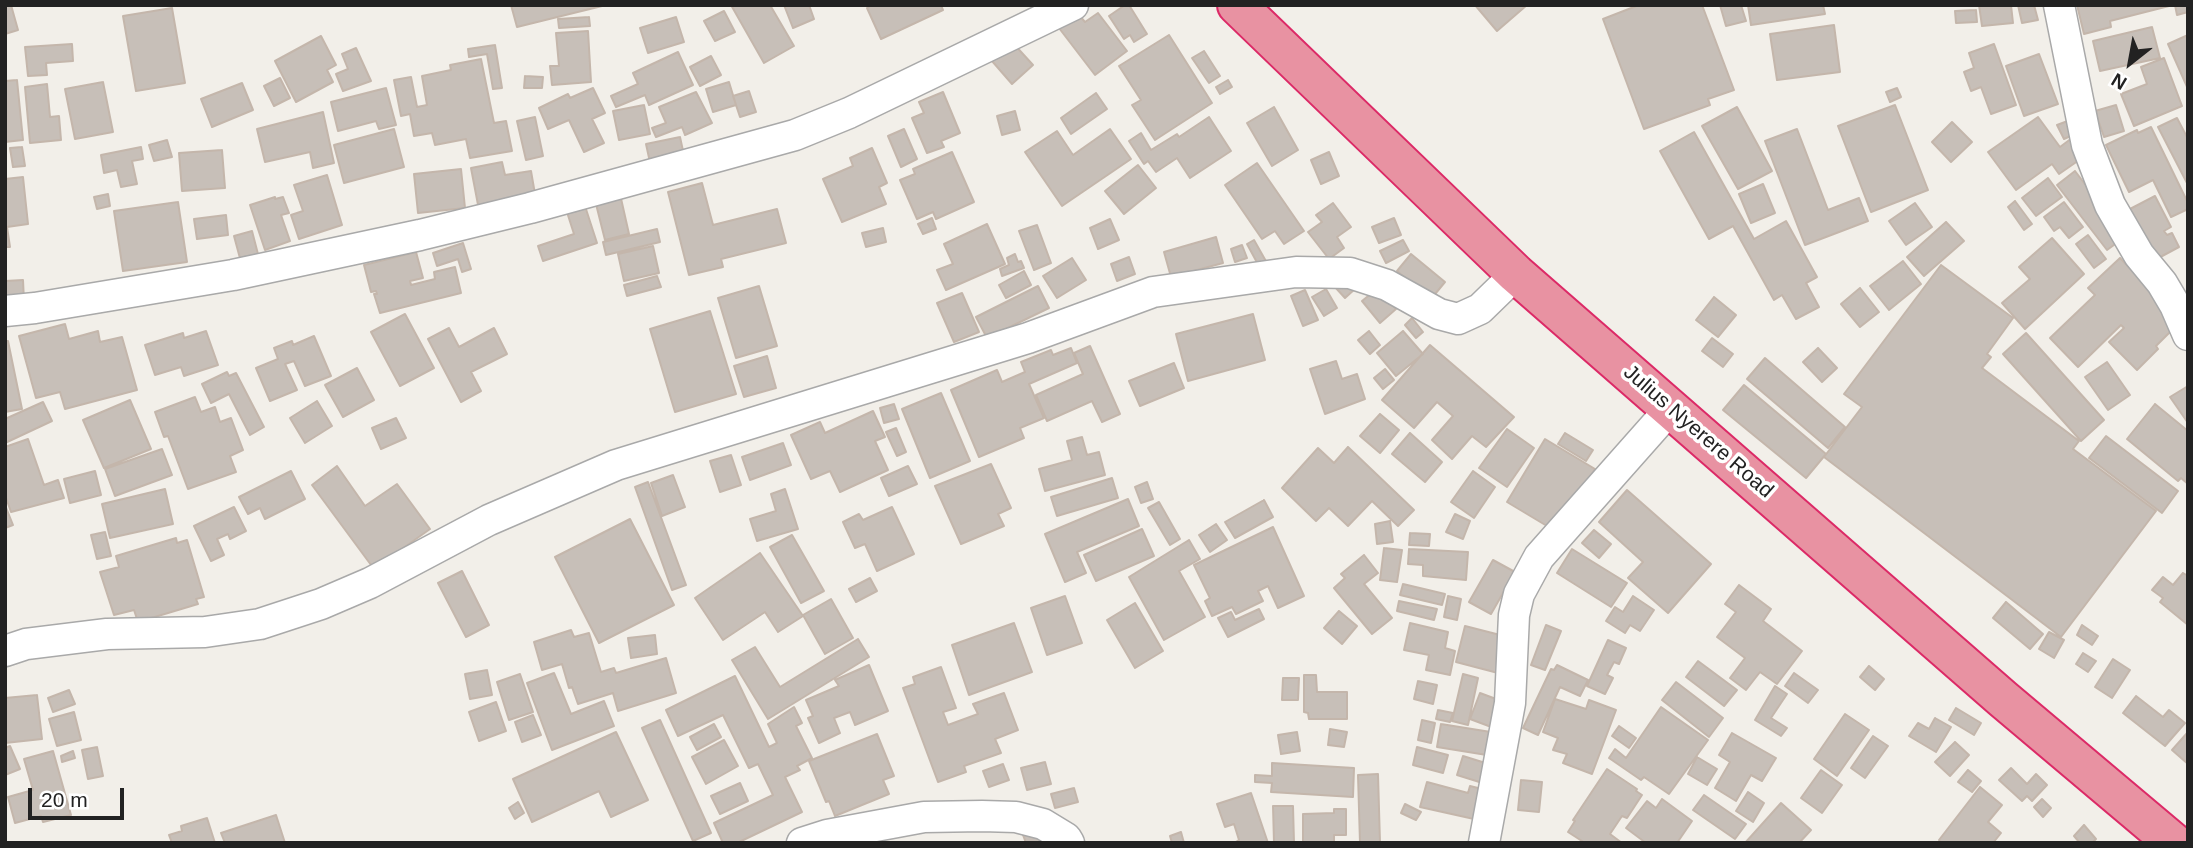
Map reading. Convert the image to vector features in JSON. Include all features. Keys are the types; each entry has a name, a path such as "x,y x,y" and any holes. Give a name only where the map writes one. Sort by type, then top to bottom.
{"highway":[{"name":"Julius Nyerere Road","path":"1237,5 1517,274 2164,840"}],"street":[{"path":"5,311 233,275 420,235 530,208 795,135 849,113 1073,5"},
{"path":"2059,5 2087,145 2110,205 2139,255 2162,283 2188,335"},
{"path":"5,651 26,644 107,634 205,632 260,624 321,604 370,583 489,520 617,464 1028,338 1153,292 1296,272 1350,273 1387,285 1439,314 1458,319 1480,309 1517,274"},
{"path":"1484,843 1510,703 1514,615 1528,575 1539,557 1671,408"},
{"path":"802,843 827,835 924,817 982,816 1016,817 1043,824 1066,838 1069,843"}],"building":[{"path":"5,5 11,5 18,30 5,34"},
{"path":"511,5 601,5 602,6 517,27"},
{"path":"731,5 770,5 794,46 764,63"},
{"path":"784,5 809,5 814,19 793,28"},
{"path":"872,5 941,5 943,10 881,39 867,8"},
{"path":"1129,5 1147,34 1134,42 1130,35 1124,39 1109,16"},
{"path":"1475,5 1527,5 1497,31"},
{"path":"1639,5 1702,5 1734,90 1708,99 1710,105 1644,129 1603,19"},
{"path":"1720,5 1741,5 1746,21 1726,26"},
{"path":"1748,5 1823,5 1825,14 1751,25"},
{"path":"1979,5 2011,5 2013,23 1982,26"},
{"path":"2018,5 2034,5 2038,20 2022,23"},
{"path":"2077,5 2173,5 2110,21 2111,27 2084,34"},
{"path":"2175,5 2188,5 2188,12 2177,15"},
{"path":"172,8 185,83 136,91 123,16"},
{"path":"1976,10 1977,22 1956,23 1955,11"},
{"path":"724,11 735,32 715,41 704,21"},
{"path":"1098,13 1127,51 1095,75 1059,28 1078,14 1085,22"},
{"path":"589,17 590,26 559,28 558,19"},
{"path":"676,17 684,42 648,53 640,28"},
{"path":"1834,25 1840,72 1777,80 1770,34"},
{"path":"2152,27 2160,58 2100,71 2093,41"},
{"path":"588,31 591,82 552,85 550,66 559,66 556,33"},
{"path":"1169,35 1212,103 1155,140 1132,105 1141,100 1119,66"},
{"path":"2188,35 2188,89 2168,44"},
{"path":"321,36 336,65 327,70 333,82 296,102 275,61"},
{"path":"1012,42 1033,65 1012,84 992,61"},
{"path":"72,44 73,61 46,63 47,75 28,76 25,47"},
{"path":"1994,44 2016,105 1991,114 1981,87 1971,91 1964,72 1974,68 1969,53"},
{"path":"495,45 502,88 493,89 487,54 469,57 468,49"},
{"path":"356,48 371,81 343,91 336,74 348,69 342,54"},
{"path":"1204,51 1220,76 1209,83 1192,58"},
{"path":"678,52 693,85 649,105 645,95 616,107 611,96 638,84 633,73"},
{"path":"2039,54 2058,104 2024,116 2006,66"},
{"path":"711,56 721,75 700,86 690,67"},
{"path":"2164,58 2182,106 2134,126 2121,94 2147,84 2141,67"},
{"path":"481,59 494,123 506,121 512,151 470,158 466,139 435,145 432,133 414,136 410,114 401,116 394,80 411,77 417,107 427,105 422,76 451,70 450,65"},
{"path":"525,76 543,77 542,88 524,88"},
{"path":"280,78 290,98 274,106 264,86"},
{"path":"17,80 23,140 5,142 5,81"},
{"path":"1228,80 1232,87 1220,94 1216,87"},
{"path":"103,82 113,132 75,139 65,89"},
{"path":"729,82 736,105 713,112 706,89"},
{"path":"242,83 253,110 212,127 201,99"},
{"path":"47,84 50,117 59,116 61,140 30,143 25,87"},
{"path":"386,88 396,125 379,129 376,121 338,131 331,102"},
{"path":"593,88 605,113 592,119 604,143 584,152 569,120 548,129 539,108 568,94 570,98"},
{"path":"1897,88 1901,97 1890,102 1886,92"},
{"path":"749,91 756,112 740,117 733,96"},
{"path":"696,92 712,123 685,135 682,127 656,137 652,128 666,123 659,107"},
{"path":"943,92 960,133 941,141 944,147 927,153 912,118 924,113 919,102"},
{"path":"1096,93 1107,109 1071,134 1061,118"},
{"path":"644,105 650,134 619,140 613,111"},
{"path":"1895,105 1928,190 1871,212 1838,126"},
{"path":"2116,105 2124,131 2104,137 2095,111"},
{"path":"1274,107 1298,150 1272,166 1247,123"},
{"path":"1737,107 1772,171 1738,189 1702,126"},
{"path":"1015,111 1020,130 1002,135 997,116"},
{"path":"323,112 334,163 313,168 310,152 265,162 257,129"},
{"path":"535,117 543,156 526,160 517,121"},
{"path":"1209,117 1231,151 1190,178 1177,158 1156,172 1148,161 1144,164 1129,141 1141,133 1151,150 1177,134 1179,137"},
{"path":"2038,117 2060,147 2072,138 2085,156 2059,174 2052,164 2016,190 1988,152"},
{"path":"2177,118 2188,139 2188,185 2158,127"},
{"path":"2073,119 2079,132 2064,139 2057,125"},
{"path":"1952,122 1972,142 1951,162 1932,142"},
{"path":"2151,127 2188,203 2188,209 2171,217 2153,180 2129,192 2106,145 2137,130 2138,133"},
{"path":"394,129 404,167 344,183 334,145"},
{"path":"904,129 917,159 901,167 888,136"},
{"path":"1110,129 1131,159 1062,206 1025,152 1057,131 1073,155"},
{"path":"1797,129 1828,210 1859,198 1868,221 1805,245 1765,141"},
{"path":"1694,132 1754,239 1786,221 1817,277 1806,283 1819,307 1796,319 1782,295 1774,300 1733,226 1709,239 1660,151"},
{"path":"680,137 685,160 651,167 646,144"},
{"path":"167,140 172,157 154,161 149,145"},
{"path":"22,147 25,166 13,167 10,148"},
{"path":"141,147 143,159 132,161 137,184 121,187 117,170 104,173 101,155"},
{"path":"872,148 887,183 879,187 886,204 842,222 823,179 853,166 850,158"},
{"path":"222,150 225,188 182,191 179,153"},
{"path":"952,152 974,202 936,219 933,212 917,219 900,180 915,174 913,169"},
{"path":"1329,152 1339,176 1321,184 1311,160"},
{"path":"502,162 505,175 531,171 536,200 479,210 471,168"},
{"path":"1257,163 1304,231 1284,244 1275,231 1262,239 1225,185"},
{"path":"1138,165 1156,188 1124,214 1105,191"},
{"path":"461,169 465,208 418,213 414,174"},
{"path":"2075,171 2125,237 2107,250 2057,185"},
{"path":"327,175 342,225 299,239 291,215 303,211 294,185"},
{"path":"23,177 28,224 7,227 10,247 5,247 5,179"},
{"path":"2048,178 2062,197 2036,216 2022,198"},
{"path":"702,183 713,225 777,209 786,243 721,259 723,267 689,275 668,192"},
{"path":"1763,184 1775,213 1751,223 1739,194"},
{"path":"108,194 110,206 97,209 94,197"},
{"path":"620,194 629,234 605,240 595,200"},
{"path":"2155,196 2171,227 2164,231 2167,235 2172,233 2179,247 2151,262 2142,232 2130,209"},
{"path":"283,197 289,213 281,215 290,241 265,250 250,205"},
{"path":"2015,201 2032,224 2024,230 2008,207"},
{"path":"178,202 187,262 123,271 114,211"},
{"path":"2064,202 2083,227 2069,238 2060,227 2054,231 2044,217"},
{"path":"584,203 597,243 543,261 538,246 574,234 566,209"},
{"path":"1333,203 1351,227 1337,237 1344,248 1329,259 1308,232 1322,222 1316,215"},
{"path":"1915,203 1932,227 1906,245 1889,221"},
{"path":"226,215 228,235 197,239 194,219"},
{"path":"932,218 936,229 923,234 918,224"},
{"path":"1394,218 1401,235 1379,243 1372,227"},
{"path":"1110,219 1119,240 1098,249 1090,228"},
{"path":"1946,222 1964,241 1924,276 1907,257"},
{"path":"987,224 1005,264 946,290 937,270 953,264 944,244"},
{"path":"1037,225 1051,263 1034,270 1019,231"},
{"path":"883,228 886,242 866,247 862,233"},
{"path":"657,229 660,242 606,255 603,242"},
{"path":"252,231 259,258 241,262 234,236"},
{"path":"2088,235 2106,259 2094,268 2076,244"},
{"path":"1216,237 1223,263 1171,277 1164,252"},
{"path":"2052,238 2084,274 2025,329 2002,303 2030,279 2019,267"},
{"path":"1254,240 1267,263 1260,268 1247,244"},
{"path":"1403,240 1409,251 1386,263 1380,251"},
{"path":"463,243 471,269 462,272 458,259 437,266 433,253"},
{"path":"1242,245 1247,258 1235,262 1231,249"},
{"path":"653,246 659,273 624,281 618,254"},
{"path":"416,252 423,278 410,281 411,285 435,279 434,272 455,267 461,293 380,313 374,294 377,294 376,291 371,292 364,265"},
{"path":"1015,254 1024,268 1002,276 1000,269 1009,265 1007,258"},
{"path":"1411,254 1445,282 1431,299 1397,271"},
{"path":"1129,257 1135,274 1117,281 1111,264"},
{"path":"1072,258 1086,280 1057,298 1043,276"},
{"path":"2120,258 2181,321 2137,370 2109,342 2124,328 2121,325 2078,367 2050,338 2095,295 2088,288"},
{"path":"1903,261 1921,284 1889,310 1870,286"},
{"path":"1941,265 2013,318 1987,354 1991,357 1982,368 2079,441 2073,449 2156,511 2061,637 1824,457 1862,407 1844,394"},
{"path":"1024,271 1031,285 1006,298 999,285"},
{"path":"657,276 661,287 627,296 624,285"},
{"path":"23,280 24,301 5,302 5,281"},
{"path":"759,286 777,346 736,358 718,298"},
{"path":"1038,286 1049,308 987,338 976,317"},
{"path":"1335,287 1356,288 1345,298"},
{"path":"1378,288 1396,309 1380,323 1362,301"},
{"path":"1860,288 1879,312 1860,327 1841,304"},
{"path":"1326,289 1337,308 1324,316 1312,297"},
{"path":"1305,290 1318,320 1303,326 1291,296"},
{"path":"962,293 979,332 954,342 937,303"},
{"path":"1714,297 1736,315 1718,337 1696,320"},
{"path":"710,311 736,394 675,412 650,329"},
{"path":"405,314 434,368 400,386 371,332"},
{"path":"1253,314 1265,360 1188,381 1176,334"},
{"path":"1412,318 1423,332 1416,338 1405,325"},
{"path":"65,324 69,339 98,331 100,342 122,337 137,390 65,409 60,392 36,398 19,336"},
{"path":"449,328 459,347 494,328 507,354 471,372 481,391 461,402 428,339"},
{"path":"206,331 218,365 184,376 181,367 155,375 145,345 183,333 184,338"},
{"path":"1369,331 1380,345 1370,354 1358,340"},
{"path":"1403,331 1423,354 1396,376 1377,353"},
{"path":"2026,333 2104,420 2081,441 2003,354"},
{"path":"314,336 331,376 305,386 294,361 285,364 297,390 270,401 256,368 278,359 274,348 292,341 293,345"},
{"path":"1712,338 1733,354 1723,367 1702,351"},
{"path":"5,341 8,341 22,409 5,412"},
{"path":"1430,345 1514,417 1486,447 1472,436 1452,459 1432,440 1453,416 1437,402 1414,428 1382,400"},
{"path":"1090,346 1120,414 1102,422 1092,401 1047,421 1036,395 1083,374 1074,353"},
{"path":"1071,348 1077,363 1029,384 1044,418 1020,428 1024,438 979,457 951,390 997,370 1002,382 1025,372 1021,362 1051,350 1053,355"},
{"path":"1818,348 1837,368 1822,382 1803,362"},
{"path":"767,356 776,388 744,397 734,366"},
{"path":"1765,358 1845,427 1828,448 1747,379"},
{"path":"1336,361 1342,379 1357,374 1365,399 1325,414 1310,369"},
{"path":"2107,362 2130,395 2108,410 2085,377"},
{"path":"1174,363 1184,388 1140,406 1129,381"},
{"path":"357,368 374,400 343,417 325,385"},
{"path":"1385,369 1394,380 1383,389 1374,378"},
{"path":"227,372 229,376 236,373 264,427 250,435 229,394 211,403 202,384"},
{"path":"1744,385 1826,454 1806,478 1723,410"},
{"path":"2188,386 2188,423 2170,397"},
{"path":"941,393 970,461 930,478 902,409"},
{"path":"195,397 201,412 215,407 220,422 231,418 243,450 230,456 236,472 188,489 168,436 164,437 155,412"},
{"path":"130,400 151,449 104,468 83,420"},
{"path":"317,401 332,426 305,443 290,418"},
{"path":"43,402 52,421 5,443 5,419"},
{"path":"894,404 899,419 884,423 880,408"},
{"path":"2155,404 2188,431 2188,484 2181,478 2178,481 2127,439"},
{"path":"873,411 885,437 875,441 888,470 840,492 830,471 811,479 791,435 820,422 825,433"},
{"path":"1380,414 1399,430 1380,453 1360,436"},
{"path":"396,418 406,438 381,449 372,428"},
{"path":"896,428 906,452 897,456 886,432"},
{"path":"1507,429 1534,448 1507,487 1479,468"},
{"path":"1410,433 1442,462 1425,482 1392,454"},
{"path":"1565,433 1593,450 1586,461 1558,444"},
{"path":"2106,436 2178,491 2162,513 2089,458"},
{"path":"1082,437 1087,455 1099,452 1105,475 1045,491 1039,469 1072,460 1067,441"},
{"path":"28,439 44,485 58,480 64,498 11,512 5,495 5,447"},
{"path":"1545,439 1595,469 1557,532 1507,502"},
{"path":"783,443 791,465 750,480 742,457"},
{"path":"1348,447 1414,510 1398,526 1372,501 1348,526 1329,508 1316,521 1282,488 1318,448 1334,463"},
{"path":"162,449 172,475 115,496 105,469"},
{"path":"731,455 741,485 720,492 710,461"},
{"path":"991,464 1011,508 998,514 1004,526 961,544 935,486"},
{"path":"337,466 365,506 397,484 430,529 374,569 312,485"},
{"path":"908,466 917,484 889,496 881,478"},
{"path":"95,471 101,495 70,503 64,479"},
{"path":"291,471 305,499 265,519 260,508 248,514 239,497"},
{"path":"1473,471 1495,487 1474,518 1451,502"},
{"path":"673,475 685,507 662,516 651,483"},
{"path":"1112,478 1118,498 1057,516 1051,497"},
{"path":"648,482 686,585 672,590 635,487"},
{"path":"1147,482 1153,499 1141,503 1135,487"},
{"path":"165,489 173,524 110,538 102,504"},
{"path":"785,489 798,529 757,541 750,519 776,511 771,494"},
{"path":"1627,490 1711,564 1668,613 1628,578 1643,562 1599,522"},
{"path":"1128,499 1139,526 1077,552 1086,573 1065,582 1045,534"},
{"path":"1264,500 1273,517 1235,538 1225,522"},
{"path":"1159,502 1180,539 1170,545 1148,508"},
{"path":"5,505 13,525 5,528"},
{"path":"234,507 246,531 230,539 228,534 217,539 224,555 211,561 194,526"},
{"path":"892,507 914,554 877,571 865,544 855,548 843,522 859,514 863,520"},
{"path":"1455,514 1470,521 1463,539 1446,532"},
{"path":"630,519 674,605 599,643 555,557"},
{"path":"1390,521 1393,542 1377,544 1375,524"},
{"path":"1216,524 1227,540 1210,552 1199,535"},
{"path":"1273,527 1304,596 1278,608 1268,586 1258,591 1263,601 1236,614 1232,607 1212,616 1205,601 1210,598 1194,565"},
{"path":"1142,529 1154,556 1096,581 1084,555"},
{"path":"1594,530 1611,544 1599,558 1582,543"},
{"path":"105,532 111,556 97,559 91,535"},
{"path":"1410,533 1430,534 1429,546 1409,545"},
{"path":"792,535 824,591 801,603 770,547"},
{"path":"176,538 177,543 187,540 204,597 196,599 198,604 138,622 134,610 114,615 100,572 119,567 116,556"},
{"path":"1189,540 1200,559 1179,571 1205,617 1164,640 1129,577"},
{"path":"1384,548 1402,550 1397,582 1380,580"},
{"path":"1409,549 1468,552 1466,580 1423,576 1423,565 1408,564"},
{"path":"1572,549 1627,583 1611,607 1557,573"},
{"path":"760,553 803,616 778,632 765,612 723,640 695,598"},
{"path":"1364,555 1378,573 1364,584 1392,618 1372,634 1334,588 1345,578 1341,574"},
{"path":"1493,560 1515,572 1491,614 1469,602"},
{"path":"462,571 489,625 466,637 438,583"},
{"path":"2183,573 2188,576 2188,625 2160,602 2163,598 2152,590 2163,577 2173,585"},
{"path":"870,578 877,591 856,602 849,589"},
{"path":"1403,584 1445,594 1442,605 1400,595"},
{"path":"1739,585 1771,609 1763,621 1802,651 1777,684 1760,672 1746,690 1730,678 1745,658 1717,637 1736,612 1725,604"},
{"path":"1065,596 1082,643 1047,655 1031,608"},
{"path":"1448,596 1461,599 1457,620 1444,617"},
{"path":"1633,596 1654,610 1640,631 1630,625 1625,633 1606,621 1615,607 1623,612"},
{"path":"831,599 853,638 825,654 803,615"},
{"path":"1399,601 1437,609 1434,620 1397,611"},
{"path":"2006,602 2043,634 2030,649 1993,618"},
{"path":"1135,603 1163,651 1135,668 1107,620"},
{"path":"1259,609 1264,619 1228,637 1218,618 1231,612 1235,620"},
{"path":"1339,611 1357,626 1342,644 1324,628"},
{"path":"1014,623 1032,672 969,695 952,645"},
{"path":"1410,623 1448,632 1445,648 1455,651 1450,675 1426,670 1429,655 1404,650"},
{"path":"1546,625 1561,631 1545,670 1531,665"},
{"path":"2082,625 2098,636 2092,645 2077,635"},
{"path":"1465,626 1508,637 1498,673 1456,662"},
{"path":"571,630 574,637 589,633 601,672 614,668 616,673 666,658 676,693 618,711 613,693 578,704 572,687 569,688 562,664 542,670 534,642"},
{"path":"2049,632 2064,640 2054,658 2039,649"},
{"path":"655,635 657,654 631,658 628,638"},
{"path":"858,639 869,657 768,719 732,660 755,647 780,687"},
{"path":"1608,640 1626,648 1619,664 1614,662 1607,675 1613,678 1605,694 1587,686"},
{"path":"2083,653 2096,661 2088,672 2076,664"},
{"path":"2113,659 2130,670 2112,698 2095,687"},
{"path":"1698,661 1737,690 1724,706 1686,677"},
{"path":"869,665 888,711 855,725 850,712 834,718 840,733 819,743 808,718 813,716 806,700 839,686 835,680"},
{"path":"1557,665 1588,680 1580,696 1560,687 1538,735 1523,728 1551,669 1554,670"},
{"path":"1869,666 1884,679 1875,690 1860,677"},
{"path":"941,667 956,708 943,712 948,725 978,714 973,704 1004,693 1018,730 995,739 1001,753 964,766 966,772 938,782 903,688 915,684 913,677"},
{"path":"487,670 492,695 470,699 465,674"},
{"path":"554,673 571,714 604,701 614,726 552,750 527,683"},
{"path":"1794,673 1818,690 1808,703 1785,686"},
{"path":"520,674 533,712 509,720 497,682"},
{"path":"1463,674 1478,678 1468,725 1452,721"},
{"path":"1304,675 1316,675 1317,692 1347,692 1347,719 1309,719 1308,713 1304,712"},
{"path":"735,676 769,747 777,743 768,724 794,707 802,723 796,726 812,758 797,766 800,770 785,777 802,812 737,843 723,843 714,823 773,795 758,764 749,768 723,715 678,736 666,710"},
{"path":"1283,678 1299,678 1298,700 1282,700"},
{"path":"1418,681 1437,685 1433,704 1414,699"},
{"path":"1676,682 1723,718 1709,737 1662,700"},
{"path":"1775,686 1787,694 1771,718 1787,728 1781,736 1755,720"},
{"path":"69,690 75,704 53,712 48,698"},
{"path":"1480,693 1504,702 1494,728 1470,719"},
{"path":"37,695 42,739 5,743 5,698"},
{"path":"2136,696 2163,717 2169,710 2185,723 2165,746 2123,713"},
{"path":"1555,699 1586,709 1589,700 1616,710 1592,774 1563,763 1567,754 1553,750 1558,738 1543,732"},
{"path":"496,702 506,731 479,741 469,712"},
{"path":"1661,707 1708,740 1669,794 1644,777 1641,780 1609,758 1615,749 1626,758"},
{"path":"1956,708 1981,723 1974,735 1949,720"},
{"path":"1438,710 1453,713 1450,722 1436,719"},
{"path":"74,712 81,740 57,746 49,719"},
{"path":"1845,714 1869,730 1837,776 1814,759"},
{"path":"533,715 541,735 522,742 515,722"},
{"path":"1935,718 1951,727 1936,752 1909,736 1918,723 1929,729"},
{"path":"660,720 711,833 693,841 642,728"},
{"path":"1422,720 1435,723 1431,743 1418,740"},
{"path":"714,724 721,737 697,750 690,737"},
{"path":"1441,724 1497,733 1493,756 1437,747"},
{"path":"1619,726 1636,738 1629,748 1612,736"},
{"path":"1330,729 1347,732 1344,747 1328,745"},
{"path":"616,732 648,800 611,817 599,791 532,822 513,779"},
{"path":"1297,732 1300,751 1281,754 1278,735"},
{"path":"2188,732 2188,764 2172,750"},
{"path":"1732,733 1776,758 1762,781 1751,775 1736,801 1715,788 1730,762 1719,755"},
{"path":"877,734 894,776 883,780 889,794 835,816 829,801 826,802 809,761"},
{"path":"1873,736 1888,746 1865,778 1851,768"},
{"path":"724,740 738,766 706,784 692,757"},
{"path":"1955,742 1969,755 1950,776 1935,762"},
{"path":"10,746 20,769 5,775 5,748"},
{"path":"97,747 103,776 88,779 82,750"},
{"path":"1417,747 1448,755 1443,773 1413,765"},
{"path":"53,751 71,815 43,822 41,816 15,823 8,797 33,790 24,759"},
{"path":"73,751 75,758 62,762 61,756"},
{"path":"1463,756 1495,766 1489,785 1457,775"},
{"path":"1697,757 1717,769 1707,785 1688,774"},
{"path":"1045,762 1051,784 1027,790 1021,768"},
{"path":"1272,763 1354,768 1353,797 1271,792 1272,783 1255,782 1255,775 1272,776"},
{"path":"1003,764 1009,780 989,787 983,771"},
{"path":"2011,768 2027,784 2036,774 2047,785 2032,801 2027,796 2022,801 1999,780"},
{"path":"1607,769 1642,795 1627,818 1622,816 1610,834 1622,843 1585,843 1568,832"},
{"path":"1821,770 1842,785 1822,813 1801,798"},
{"path":"1968,770 1981,781 1972,792 1958,782"},
{"path":"1378,774 1380,843 1360,843 1358,775"},
{"path":"1521,780 1542,782 1539,812 1518,810"},
{"path":"1427,782 1468,793 1470,786 1490,791 1483,821 1420,807"},
{"path":"740,783 748,801 720,814 711,796"},
{"path":"1980,787 2002,805 1988,822 2001,833 1993,843 1941,843 1939,840"},
{"path":"1074,788 1078,802 1055,808 1051,794"},
{"path":"1748,792 1764,803 1753,822 1736,811"},
{"path":"1251,793 1268,843 1234,843 1239,840 1234,824 1225,827 1217,804"},
{"path":"1704,795 1746,824 1735,839 1693,810"},
{"path":"1662,799 1692,821 1677,843 1646,843 1626,828 1647,801 1656,808"},
{"path":"2042,799 2051,808 2043,817 2034,807"},
{"path":"518,802 524,813 515,819 509,808"},
{"path":"1781,803 1811,830 1799,843 1745,843"},
{"path":"1405,804 1421,812 1416,820 1401,813"},
{"path":"1273,806 1293,806 1294,843 1274,843"},
{"path":"1334,809 1346,809 1346,835 1334,835 1334,843 1303,843 1303,814 1334,813"},
{"path":"276,815 285,843 225,843 221,833"},
{"path":"207,818 215,843 172,843 169,835 182,831 181,826"},
{"path":"2084,825 2096,839 2092,843 2080,843 2074,836"},
{"path":"1042,826 1050,843 1026,843 1023,835"},
{"path":"1181,832 1184,843 1172,843 1170,836"}]}
